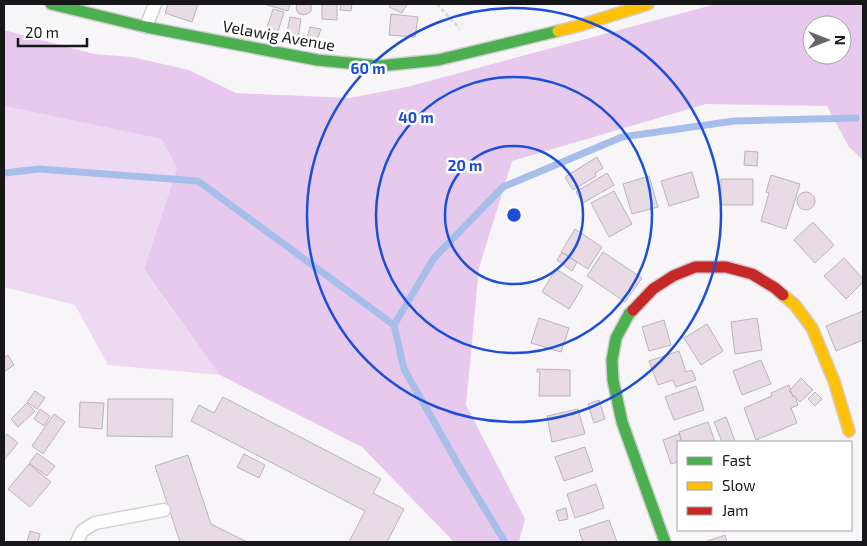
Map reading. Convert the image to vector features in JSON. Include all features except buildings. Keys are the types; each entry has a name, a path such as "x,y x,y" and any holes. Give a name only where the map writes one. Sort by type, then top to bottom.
{"street":[{"name":"Velawig Avenue","path":"51,4 146,27 317,60 379,66 438,60 578,26 648,4"},
{"path":"665,542 622,422 612,380 612,360 616,338 629,314 653,289 673,276 695,268 726,267 752,274 775,288 795,305 812,328 834,381 849,431"}],"lane":[{"path":"146,27 155,4"},
{"path":"77,542 82,531 95,523 164,510"}],"shaded area":[{"path":"716,4 863,4 863,160 849,147 827,106 706,104 512,161 479,268 466,405 525,519 519,542 454,542 362,447 220,375 144,270 177,168 161,139 4,106 4,30 94,54 132,57 189,70 236,93 349,98 407,87"},
{"path":"4,106 161,139 177,168 144,271 220,375 108,365 75,305 4,287"}],"waterway":[{"path":"4,173 39,169 198,181 394,325 434,258 503,187 622,137 734,121 856,118"},
{"path":"394,325 404,369 505,542"}],"traffic: fast":[{"path":"51,4 146,27 317,60 379,66 438,60 558,31"},
{"path":"633,310 616,338 612,360 613,380 622,422 665,542"}],"traffic: slow":[{"path":"558,31 648,4"},
{"path":"783,295 795,305 812,328 834,381 849,431"}],"traffic: jam":[{"path":"633,310 653,289 673,276 695,267 726,267 752,274 783,295"}]}
